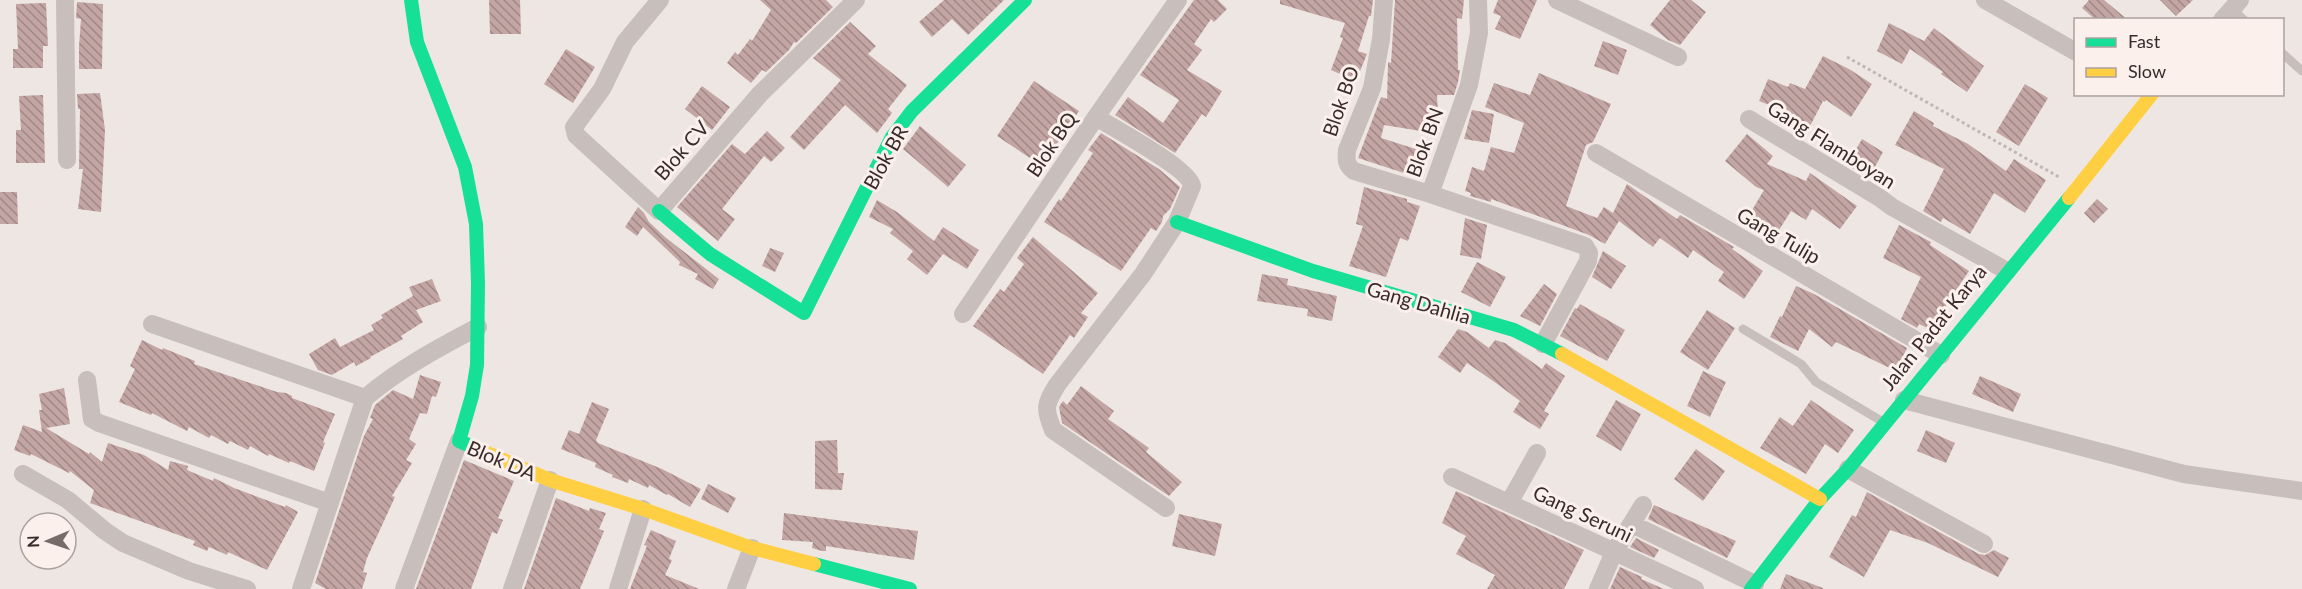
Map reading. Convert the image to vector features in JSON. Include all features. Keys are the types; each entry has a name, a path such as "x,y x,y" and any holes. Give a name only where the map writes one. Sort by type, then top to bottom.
{"street":[{"path":"65,0 67,160"},
{"name":"Blok DA","path":"411,0 411,18 417,45 465,167 471,190 478,257 478,327 475,379 459,441 550,480 644,509 752,548 910,589"},
{"name":"Blok CV","path":"660,0 625,42 602,89 574,127 574,132 659,211 760,94 856,0"},
{"name":"Blok BR","path":"659,211 680,233 700,249 804,313 892,137 912,111 1025,0"},
{"name":"Blok BQ","path":"963,314 1178,0"},
{"name":"Blok BO","path":"1384,0 1382,39 1372,88 1347,150 1346,159 1348,167 1354,171 1430,194"},
{"name":"Blok BN","path":"1478,0 1479,33 1469,86 1430,194 1579,243 1589,253 1588,261 1544,344"},
{"path":"1557,0 1678,57"},
{"path":"1984,0 2074,51"},
{"name":"Jalan Padat Karya","path":"1753,587 1820,499 1848,469 2007,271 2078,188 2150,96"},
{"path":"1096,117 1163,158 1192,181 1192,186 1177,222 1143,274 1057,385 1046,404 1047,416 1053,430 1166,508"},
{"name":"Gang Flamboyan","path":"1749,119 1892,207 2007,271"},
{"name":"Gang Tulip","path":"1596,153 1941,355"},
{"name":"Gang Dahlia","path":"1177,222 1313,271 1514,330 1583,364 1820,499"},
{"path":"152,324 364,398"},
{"path":"301,589 364,398 406,367 478,327"},
{"path":"87,380 92,419 99,423 330,503"},
{"path":"1904,400 2184,474 2302,491"},
{"path":"404,589 459,441"},
{"path":"1509,503 1537,453"},
{"path":"1848,469 1984,544"},
{"path":"23,474 68,500 123,543 189,571 247,589"},
{"name":"Gang Seruni","path":"1452,477 1695,589"},
{"path":"512,589 550,480"},
{"path":"1598,589 1614,552 1643,505"},
{"path":"618,589 644,509"},
{"path":"1632,524 1753,587"},
{"path":"736,589 752,548"}],"lane":[{"path":"2284,54 2302,71"},
{"path":"1743,328 1801,364 1816,382 1885,423"}],"path":[{"path":"1847,57 2078,188"}],"building":[{"path":"489,0 520,0 521,34 490,34"},
{"path":"760,0 826,0 833,7 796,43 794,42 789,50 766,72 762,70 751,83 727,63 735,52 738,55 750,39 752,41 771,10"},
{"path":"944,0 1004,0 968,35 952,19 932,37 919,22"},
{"path":"1194,0 1218,0 1227,9 1214,22 1211,19 1194,44 1202,50 1187,70 1222,91 1206,117 1202,114 1175,153 1115,115 1128,97 1163,123 1179,100 1140,75"},
{"path":"1280,0 1373,0 1371,16 1369,16 1358,51 1367,54 1356,81 1331,70 1343,38 1340,37 1345,23 1280,4"},
{"path":"1395,0 1464,0 1462,19 1457,18 1458,70 1460,70 1458,82 1454,95 1437,95 1439,134 1384,125 1381,138 1419,150 1413,176 1358,158 1381,97 1387,99 1388,62 1391,63"},
{"path":"1498,0 1537,0 1520,39 1495,29 1501,16 1493,13"},
{"path":"1670,0 1691,0 1706,12 1680,45 1668,40 1650,25"},
{"path":"2089,0 2104,0 2126,18 2094,18 2082,8"},
{"path":"2160,0 2193,0 2176,16"},
{"path":"77,2 103,4 102,69 79,69 81,19 76,18"},
{"path":"46,3 48,46 43,46 43,68 13,68 13,49 18,49 16,4"},
{"path":"850,22 876,46 868,54 907,85 888,109 892,113 877,133 845,105 804,150 790,137 841,80 813,58"},
{"path":"1889,23 1924,41 1934,28 1984,66 1967,92 1910,49 1902,64 1877,51"},
{"path":"1603,41 1627,50 1618,75 1594,66"},
{"path":"566,49 595,67 573,103 544,84"},
{"path":"1823,56 1872,84 1851,117 1826,100 1823,101 1810,126 1759,101 1768,79 1788,87 1790,83 1805,89"},
{"path":"1539,73 1611,104 1593,142 1586,145 1566,206 1597,218 1604,207 1613,213 1627,184 1677,219 1680,215 1734,247 1732,249 1763,271 1744,299 1718,281 1724,272 1693,250 1688,258 1660,238 1653,247 1619,221 1605,244 1589,235 1491,199 1491,202 1470,196 1471,193 1465,191 1472,167 1484,171 1491,147 1514,153 1524,123 1485,107 1494,83 1530,95"},
{"path":"1034,81 1079,111 1042,166 997,136"},
{"path":"2025,84 2048,98 2019,146 1996,132"},
{"path":"702,86 730,107 712,130 685,109"},
{"path":"100,93 105,130 101,212 78,209 83,169 79,169 80,109 78,109 77,94"},
{"path":"43,95 45,163 16,163 16,130 21,130 19,96"},
{"path":"1472,110 1494,114 1489,143 1464,139"},
{"path":"1914,111 1934,123 1933,126 1968,144 2006,171 2014,159 2046,180 2025,213 1994,193 1970,234 1943,218 1941,222 1923,211 1944,169 1895,145"},
{"path":"920,126 966,165 948,187 903,149"},
{"path":"767,131 785,148 771,162 764,156 722,209 735,219 718,241 677,207 732,144 745,154"},
{"path":"1101,133 1159,169 1180,187 1156,231 1151,228 1121,271 1044,222 1093,153 1088,150"},
{"path":"1747,134 1773,156 1767,164 1806,181 1810,173 1857,206 1840,229 1812,209 1806,220 1791,211 1776,235 1748,217 1764,190 1756,187 1725,161"},
{"path":"1862,139 1883,152 1869,178 1847,165"},
{"path":"1364,187 1407,199 1407,202 1420,206 1408,241 1400,238 1386,277 1349,266 1363,226 1356,224"},
{"path":"0,192 17,192 18,224 0,224"},
{"path":"2097,199 2108,209 2094,223 2084,213"},
{"path":"877,200 897,212 934,241 943,227 979,250 967,269 943,254 927,275 907,259 913,251 890,233 893,229 869,217"},
{"path":"638,207 649,222 665,237 719,279 713,289 695,279 698,274 679,265 680,262 643,227 637,236 625,227"},
{"path":"1465,218 1487,225 1481,259 1460,255"},
{"path":"1899,225 1931,242 1930,245 1969,271 1948,302 1934,331 1919,324 1917,328 1901,319 1921,277 1883,258"},
{"path":"1033,237 1098,293 1081,313 1088,317 1074,338 1070,335 1043,374 973,326 1000,289 1004,292 1024,264 1017,258"},
{"path":"770,248 784,253 775,272 762,266"},
{"path":"1603,251 1626,266 1611,289 1592,277"},
{"path":"1477,262 1506,277 1490,307 1461,292"},
{"path":"1262,274 1288,279 1287,285 1337,296 1332,321 1307,316 1308,309 1257,301"},
{"path":"432,279 441,301 416,310 423,322 401,336 403,339 356,366 354,362 332,375 318,370 309,354 335,338 340,347 374,330 371,325 383,318 381,315 413,296 409,287"},
{"path":"1544,284 1557,294 1540,326 1520,316"},
{"path":"1796,286 1907,348 1896,371 1836,342 1832,347 1809,329 1798,351 1770,337"},
{"path":"1580,304 1625,330 1607,361 1560,336 1575,308 1577,309"},
{"path":"1707,310 1735,328 1708,370 1680,352"},
{"path":"1458,329 1467,332 1489,348 1495,340 1505,343 1542,369 1546,363 1565,376 1544,411 1549,414 1540,429 1513,412 1520,401 1496,383 1467,363 1460,373 1438,357"},
{"path":"142,340 162,350 163,348 195,361 194,364 286,393 292,398 335,414 314,471 269,454 268,456 250,446 248,450 230,441 228,444 211,435 209,438 189,427 187,431 152,413 151,415 119,402 135,369 130,366"},
{"path":"1703,371 1726,382 1710,417 1687,406"},
{"path":"420,375 441,382 436,397 432,396 427,414 420,413 409,439 416,444 406,460 412,463 392,496 395,497 367,558 363,572 367,573 362,589 326,589 315,583 364,436 373,419 370,418 375,405 393,390 413,399"},
{"path":"1980,376 2021,394 2013,412 1972,394"},
{"path":"1081,386 1114,411 1108,419 1149,448 1146,452 1182,482 1169,496 1062,423 1059,407 1063,401 1067,405"},
{"path":"64,388 70,424 46,428 89,454 90,452 102,462 108,443 144,455 168,470 170,461 188,466 187,470 213,481 214,478 234,488 285,507 286,505 298,512 267,570 228,552 227,555 209,547 207,551 193,545 195,541 90,503 94,490 70,471 69,473 31,454 30,456 14,450 23,425 42,432 39,394"},
{"path":"1616,400 1641,414 1621,451 1596,436"},
{"path":"1811,400 1854,430 1838,453 1825,444 1806,474 1760,448 1780,417 1793,426"},
{"path":"592,402 609,409 596,440 598,443 662,469 701,489 690,507 649,485 648,488 629,479 628,483 612,477 613,475 595,467 596,463 561,449 569,430 579,434"},
{"path":"1926,430 1955,443 1946,463 1917,451"},
{"path":"837,440 838,473 844,473 842,490 815,489 815,441"},
{"path":"1696,449 1725,471 1703,501 1674,479"},
{"path":"464,460 514,481 498,518 503,520 497,534 492,532 471,589 416,589"},
{"path":"708,484 736,498 728,513 701,499"},
{"path":"1456,491 1584,550 1564,589 1487,589 1495,575 1456,554 1466,536 1442,523"},
{"path":"1867,492 1979,554 1985,555 1994,550 2009,558 1998,577 1928,543 1890,530 1864,577 1829,557 1852,515 1856,517"},
{"path":"556,498 589,511 590,508 606,513 599,529 604,531 580,589 524,589"},
{"path":"1654,505 1736,541 1727,558 1648,519"},
{"path":"784,513 918,531 914,560 826,546 826,551 822,551 812,548 813,542 782,540"},
{"path":"1179,514 1222,524 1215,556 1172,546"},
{"path":"651,530 676,541 669,559 672,560 665,575 699,589 630,589"},
{"path":"1636,538 1659,550 1654,558 1630,547"},
{"path":"1620,567 1642,577 1641,579 1664,589 1610,589"},
{"path":"1786,574 1823,588 1823,589 1780,589"}],"traffic: fast":[{"path":"411,0 417,42 465,167 476,224 477,365 472,396 459,441 480,450"},
{"path":"659,211 710,254 804,313 892,137 912,111 1025,0"},
{"path":"1751,589 1820,499 1848,469 2069,198"},
{"path":"1177,222 1313,271 1514,330 1562,354"},
{"path":"814,564 910,589"}],"traffic: slow":[{"path":"2069,198 2150,96"},
{"path":"1562,354 1820,499"},
{"path":"480,450 550,480 643,509 752,548 814,564"}]}
